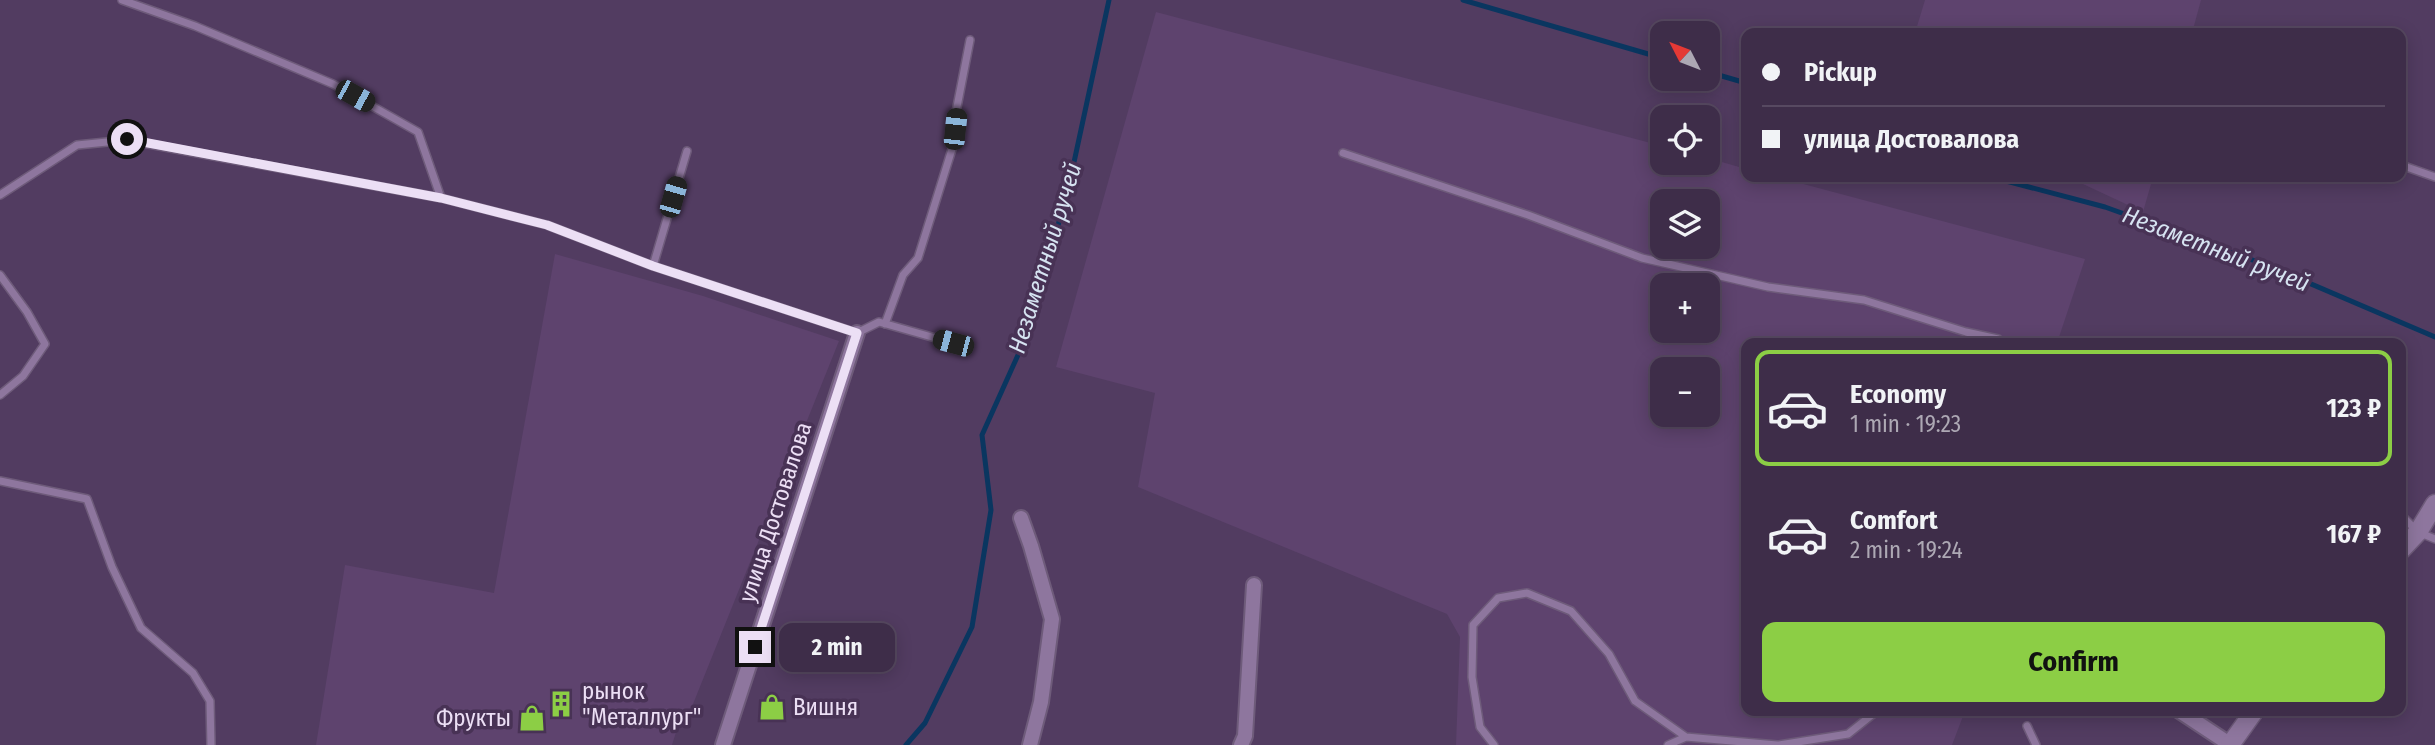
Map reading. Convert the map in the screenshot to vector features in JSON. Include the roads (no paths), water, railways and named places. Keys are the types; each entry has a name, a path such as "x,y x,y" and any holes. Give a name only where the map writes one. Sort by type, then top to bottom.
{"street":[{"name":"улица Достовалова","path":"723,745 857,333"},
{"path":"2406,544 2435,504"},
{"path":"1021,518 1052,619 1041,702 1030,745"},
{"path":"1241,745 1245,736 1254,585"},
{"path":"2187,716 2230,745 2248,716"}],"lane":[{"path":"122,0 195,26 333,84 418,132 441,198"},
{"path":"885,324 903,275 918,258 953,146 956,112 970,40"},
{"path":"0,195 77,145 127,139 441,198 547,225 653,266 857,333 879,322 953,343"},
{"path":"653,266 687,151"},
{"path":"1343,153 1528,215 1642,258 1768,287 1864,300 1993,338"},
{"path":"2406,166 2435,177"},
{"path":"0,275 46,344 23,376 0,396"},
{"path":"0,481 87,499 111,567 141,628 192,673 210,701 211,745"},
{"path":"2406,520 2417,532 2435,539"},
{"path":"1494,745 1480,727 1472,677 1473,625 1498,598 1527,593 1571,611 1609,654 1635,701 1686,737"},
{"path":"1668,745 1686,737 1778,745 1848,734 1870,716"},
{"path":"2027,726 2036,745"}],"waterway":[{"name":"Незаметный ручей","path":"906,745 925,723 972,627 991,510 982,435 1027,335 1068,190 1109,0"},
{"name":"Незаметный ручей","path":"1463,0 1650,55"},
{"name":"Незаметный ручей","path":"1720,75 1741,82"},
{"name":"Незаметный ручей","path":"2010,182 2105,207 2269,266 2435,337"}],"place":[{"name":"рынок \"Металлург\"","path":"561,704"},
{"name":"Вишня","path":"772,707"},
{"name":"Фрукты","path":"532,718"}]}
